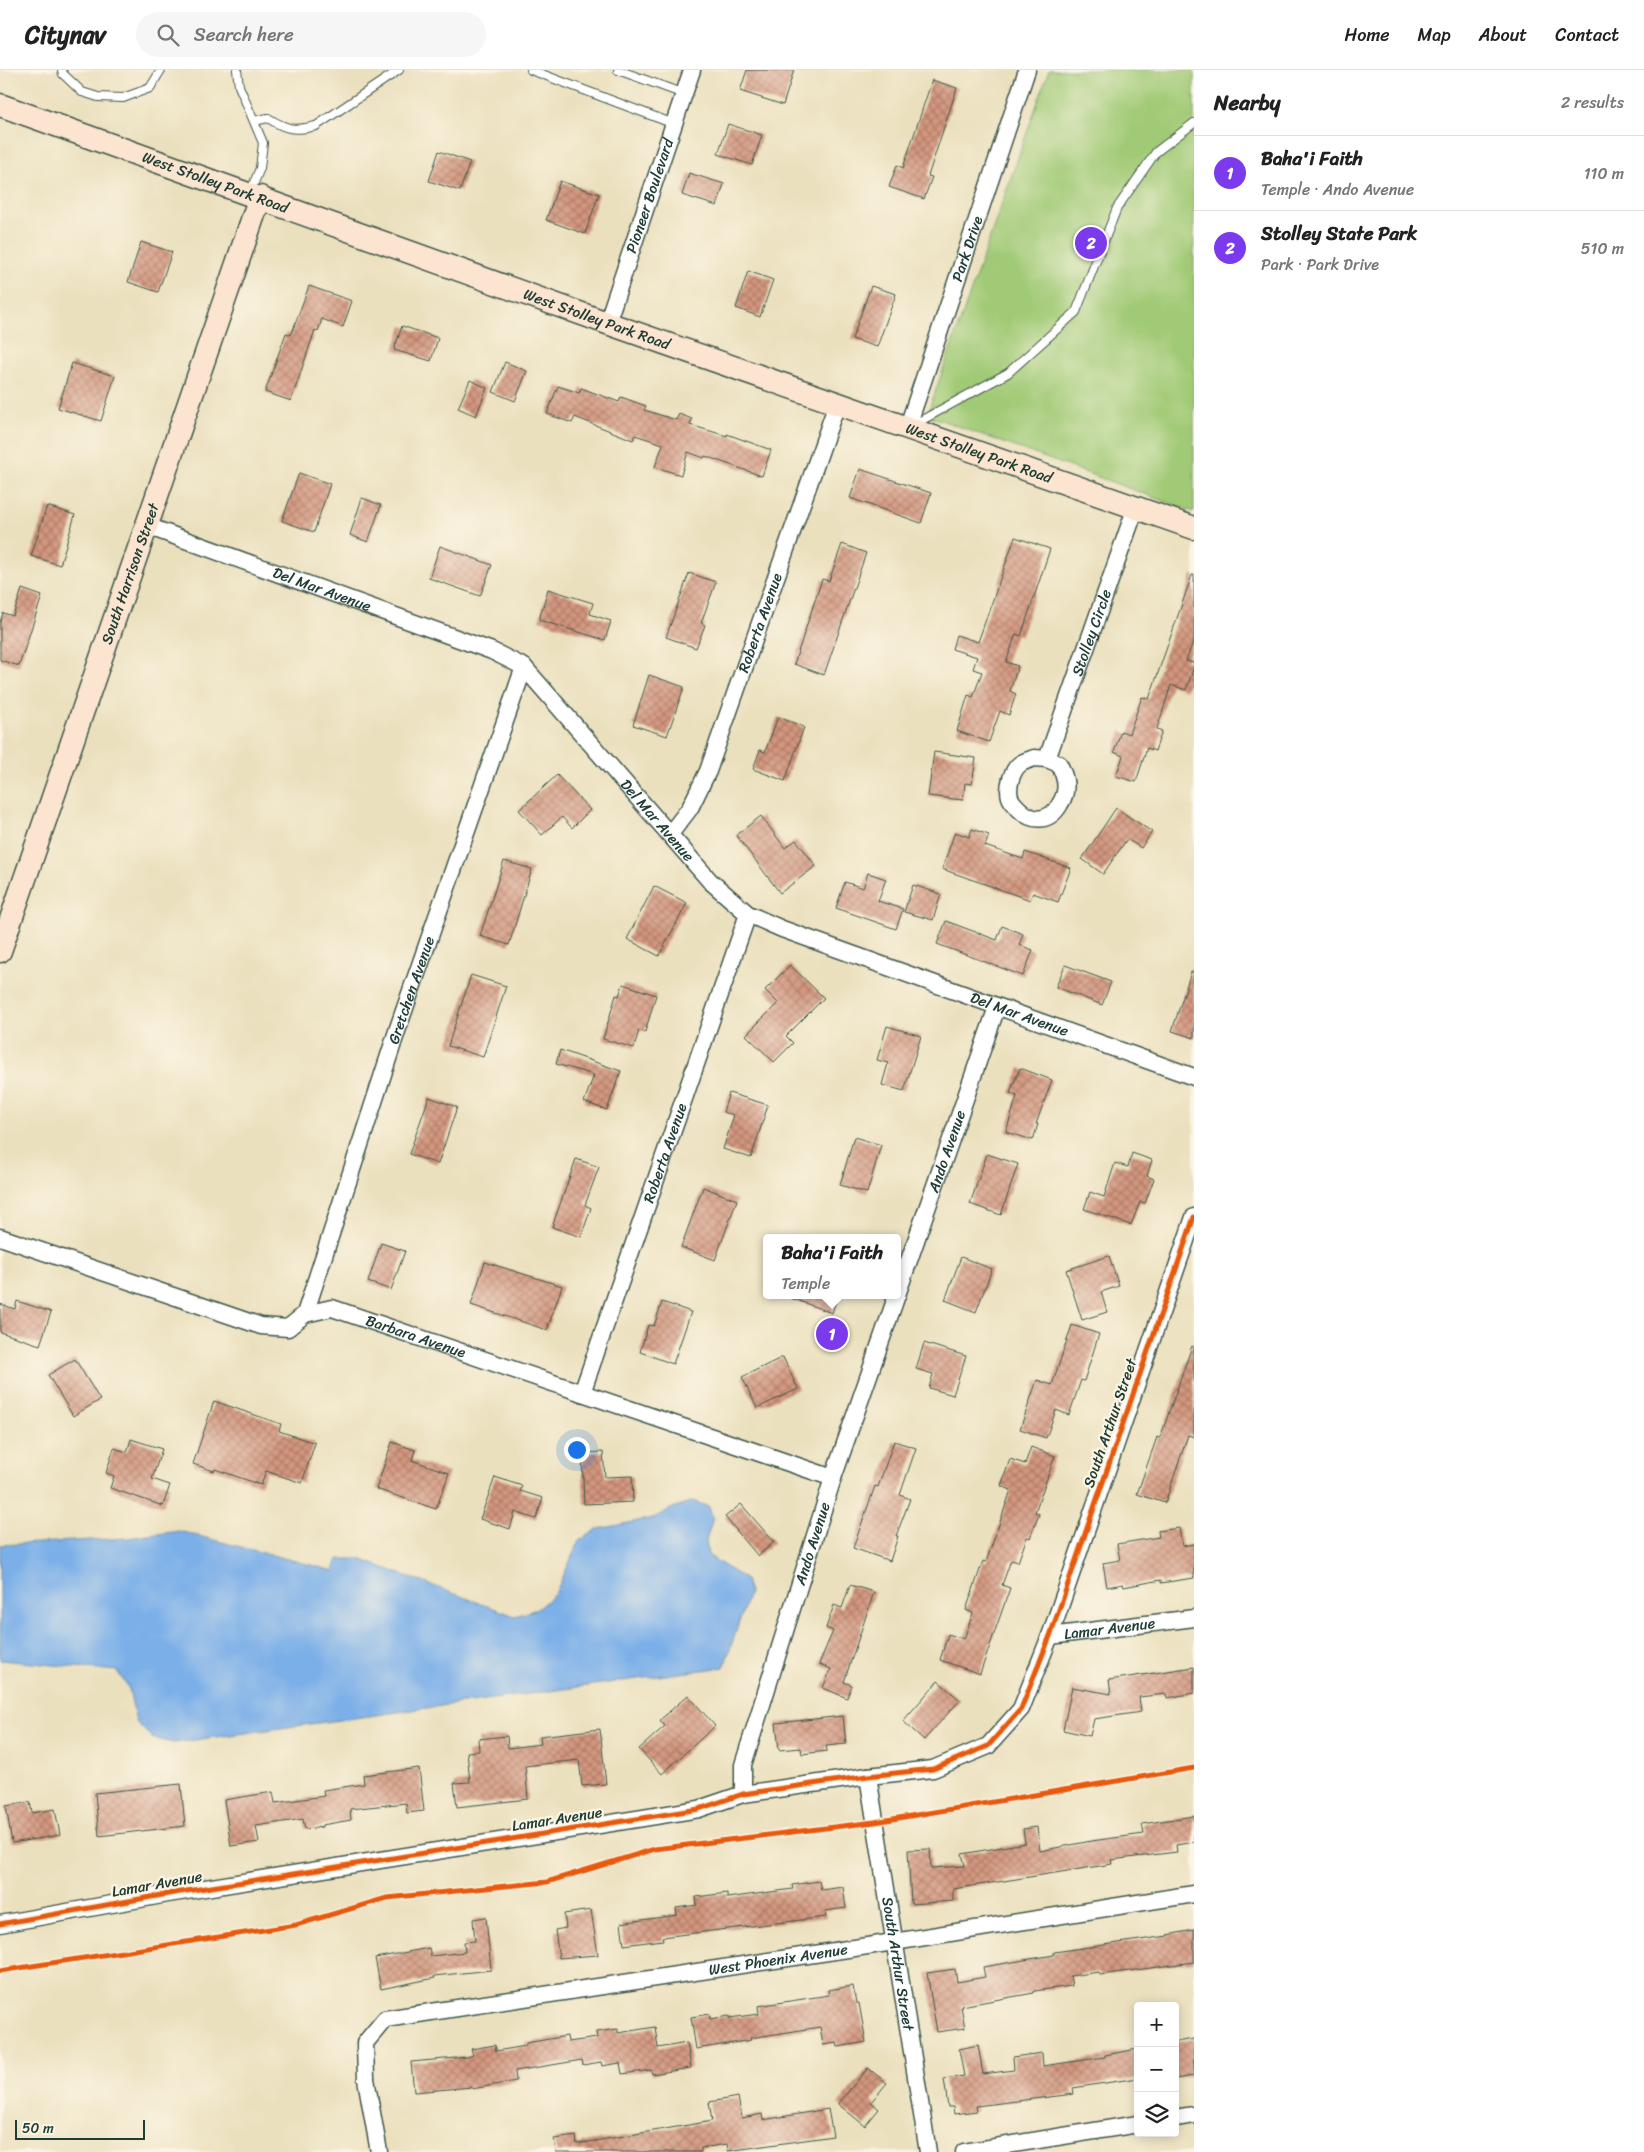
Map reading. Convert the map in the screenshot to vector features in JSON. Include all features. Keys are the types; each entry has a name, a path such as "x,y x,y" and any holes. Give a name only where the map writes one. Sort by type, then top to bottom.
{"main road":[{"name":"West Stolley Park Road","path":"0,105 607,323 1194,528"},
{"name":"South Harrison Street","path":"0,951 147,526 255,195"}],"street":[{"name":"Pioneer Boulevard","path":"607,323 692,70"},
{"name":"Park Drive","path":"907,429 1027,70"},
{"name":"Roberta Avenue","path":"670,834 690,808 708,772 837,404"},
{"name":"Stolley Circle","path":"1047,760 1136,507"},
{"name":"Del Mar Avenue","path":"147,526 492,651 524,667 710,881 748,914 782,930 1194,1078"},
{"name":"Gretchen Avenue","path":"305,1314 398,1028 524,667"},
{"name":"Roberta Avenue","path":"582,1393 748,914"},
{"name":"Ando Avenue","path":"901,1283 997,1007"},
{"name":"South Arthur Street","path":"1050,1636 1194,1217"},
{"name":"Barbara Avenue","path":"0,1237 261,1326 288,1328 305,1314 332,1308 833,1478"},
{"name":"Ando Avenue","path":"743,1794 743,1765 833,1478 896,1299"},
{"name":"Lamar Avenue","path":"0,1924 178,1892 698,1809 743,1794 868,1776 933,1770 988,1746 1021,1709 1050,1636 1194,1618"},
{"name":"South Arthur Street","path":"868,1776 928,2152"},
{"name":"West Phoenix Avenue","path":"379,2152 366,2080 365,2043 385,2019 894,1942 1194,1894"},
{"path":"1179,2117 1194,2115"},
{"path":"964,2152 1134,2125"}],"lane":[{"path":"62,70 82,92 98,97 123,98 150,88 161,70"},
{"path":"237,70 239,86 263,143 255,195"},
{"path":"254,121 268,118 284,128 300,130 316,126 399,70"},
{"path":"531,70 674,124"},
{"path":"618,70 684,94"},
{"path":"907,429 1008,373 1076,312 1117,208 1156,152 1194,123"}],"green space":[{"path":"1049,70 1194,70 1194,512 927,415"}],"water":[{"path":"693,1501 709,1507 713,1518 706,1540 708,1555 746,1580 749,1593 724,1667 173,1743 152,1738 136,1722 129,1689 117,1671 0,1660 0,1545 127,1538 179,1531 334,1571 338,1559 360,1559 515,1616 537,1609 555,1594 579,1541 598,1529 653,1518 675,1507"}],"building":[{"path":"747,70 794,70 783,105 740,91"},
{"path":"932,80 957,88 928,176 932,177 924,199 889,187 897,165 903,168"},
{"path":"728,124 762,135 752,165 718,154"},
{"path":"439,151 470,162 460,191 429,181"},
{"path":"689,173 724,184 717,206 682,195"},
{"path":"560,181 599,194 585,234 546,220"},
{"path":"141,242 172,252 158,292 128,282"},
{"path":"748,271 773,280 760,317 736,308"},
{"path":"309,286 352,301 343,327 322,319 318,331 315,330 291,401 265,392 286,333 291,335"},
{"path":"871,286 896,294 877,347 852,339"},
{"path":"402,326 438,338 431,361 394,350"},
{"path":"505,362 527,371 515,401 493,392"},
{"path":"72,363 115,376 101,421 58,408"},
{"path":"470,380 487,388 476,416 458,408"},
{"path":"558,386 579,393 581,388 619,402 621,397 646,406 644,410 676,420 679,414 692,419 690,425 727,436 727,434 771,450 762,476 688,452 681,475 655,467 663,444 635,435 633,440 575,417 572,423 547,414"},
{"path":"860,469 931,493 921,523 850,498"},
{"path":"299,473 330,484 314,532 282,521"},
{"path":"362,498 381,505 368,542 350,535"},
{"path":"47,506 75,515 60,565 31,556"},
{"path":"1015,537 1050,549 1021,636 1016,634 1006,662 1018,666 1010,691 1016,694 1009,715 1000,711 989,742 957,731 968,695 973,697 982,672 973,669 977,657 952,649 956,635 978,642"},
{"path":"842,544 866,553 824,675 794,664 822,579 829,581"},
{"path":"440,546 492,565 480,596 429,578"},
{"path":"689,573 716,582 701,623 705,625 696,648 666,637"},
{"path":"1192,575 1194,575 1194,639 1186,661 1194,663 1194,667 1186,690 1171,685 1157,729 1162,731 1155,751 1147,748 1136,782 1116,776 1123,756 1114,752 1121,731 1129,734 1142,697 1149,699"},
{"path":"22,589 42,596 19,666 0,660 0,622 3,613 13,616"},
{"path":"548,589 593,603 590,614 611,621 605,640 539,620"},
{"path":"649,675 684,687 667,736 633,725"},
{"path":"778,717 804,727 785,781 753,769 760,750 765,752"},
{"path":"934,752 976,758 972,784 965,783 963,800 928,796"},
{"path":"557,775 590,810 572,828 562,817 542,835 519,810"},
{"path":"1116,808 1152,832 1141,848 1127,839 1103,874 1082,859"},
{"path":"761,816 785,848 796,840 816,866 780,893 736,835"},
{"path":"972,829 989,835 985,846 1023,859 1025,852 1071,868 1058,902 1033,893 1030,900 942,869 955,832 969,837"},
{"path":"504,861 532,869 509,945 480,936"},
{"path":"868,873 886,879 878,901 903,909 896,929 836,908 845,882 863,888"},
{"path":"913,885 941,894 933,920 904,912"},
{"path":"654,886 687,903 659,956 627,939"},
{"path":"946,921 997,940 1002,926 1023,934 1019,945 1033,950 1023,976 937,944"},
{"path":"790,965 824,998 786,1036 793,1043 774,1062 746,1035 778,1003 765,990"},
{"path":"1065,965 1111,982 1102,1005 1056,987"},
{"path":"1191,972 1194,972 1194,1038 1172,1031"},
{"path":"471,975 506,986 483,1057 448,1046"},
{"path":"623,984 656,995 645,1032 639,1030 634,1048 603,1039 616,995 619,996"},
{"path":"887,1026 921,1036 904,1091 882,1085 888,1063 877,1060"},
{"path":"560,1050 621,1071 607,1110 584,1102 594,1075 556,1064"},
{"path":"1020,1068 1052,1080 1036,1124 1038,1124 1033,1140 1006,1132 1017,1096 1010,1093"},
{"path":"729,1093 768,1105 751,1158 723,1149 734,1115 723,1112"},
{"path":"429,1097 457,1107 438,1164 409,1154"},
{"path":"854,1137 881,1145 867,1193 840,1185"},
{"path":"1132,1153 1152,1160 1147,1176 1154,1179 1145,1203 1140,1202 1131,1225 1084,1209 1090,1192 1104,1197 1115,1163 1128,1167"},
{"path":"987,1154 1018,1164 1001,1215 970,1204"},
{"path":"576,1159 599,1167 585,1205 591,1208 581,1237 552,1227"},
{"path":"703,1187 737,1200 715,1260 681,1247"},
{"path":"381,1243 405,1251 391,1290 368,1282"},
{"path":"1109,1256 1119,1286 1101,1292 1107,1312 1082,1320 1066,1270"},
{"path":"961,1257 992,1269 976,1312 945,1300"},
{"path":"485,1262 562,1286 547,1330 471,1305"},
{"path":"794,1299 837,1299 832,1313"},
{"path":"17,1301 51,1312 40,1345 0,1332 0,1304 15,1309"},
{"path":"662,1302 691,1312 673,1364 640,1352 648,1325 654,1326"},
{"path":"1072,1325 1099,1334 1084,1381 1081,1380 1069,1415 1056,1410 1046,1438 1020,1429 1037,1380 1052,1385"},
{"path":"924,1343 966,1356 953,1395 929,1388 933,1374 916,1369"},
{"path":"1192,1346 1194,1347 1194,1437 1188,1435 1165,1503 1137,1494 1157,1437 1160,1438"},
{"path":"783,1357 798,1389 757,1408 742,1377"},
{"path":"75,1359 100,1400 73,1416 48,1375"},
{"path":"214,1401 281,1424 279,1431 315,1443 302,1483 266,1471 261,1485 215,1469 214,1471 193,1464"},
{"path":"131,1439 162,1449 152,1479 170,1485 163,1506 110,1488 114,1476 106,1473 114,1448 127,1452"},
{"path":"894,1441 916,1448 900,1495 910,1499 896,1536 898,1536 890,1561 853,1548 875,1486 878,1487"},
{"path":"392,1442 415,1450 412,1460 449,1473 436,1509 376,1489"},
{"path":"1031,1447 1055,1456 1035,1512 1039,1514 1030,1538 1027,1537 1018,1562 1011,1560 1002,1585 1010,1588 980,1674 940,1660 948,1634 964,1639 973,1613 966,1610 983,1561 986,1562 1011,1490 1001,1486 1010,1459 1025,1464"},
{"path":"603,1452 605,1477 632,1476 633,1502 584,1504 582,1453"},
{"path":"495,1477 522,1486 520,1491 543,1498 536,1519 515,1512 510,1529 480,1519"},
{"path":"741,1504 774,1542 758,1556 725,1517"},
{"path":"1179,1528 1182,1546 1194,1544 1194,1578 1161,1583 1161,1580 1124,1587 1123,1584 1107,1587 1103,1563 1120,1560 1117,1544 1159,1537 1158,1531"},
{"path":"850,1585 874,1592 844,1682 852,1685 847,1698 823,1688 831,1669 819,1664 833,1631 826,1628 834,1605 842,1608"},
{"path":"1194,1667 1194,1693 1167,1698 1166,1694 1139,1697 1141,1712 1094,1719 1090,1736 1063,1730 1072,1687 1111,1694 1109,1680"},
{"path":"938,1681 960,1700 924,1740 903,1721"},
{"path":"688,1695 715,1726 662,1774 639,1749 665,1726 660,1720"},
{"path":"843,1716 846,1744 826,1746 827,1751 802,1754 801,1748 779,1750 776,1723"},
{"path":"600,1729 606,1784 582,1786 579,1760 525,1766 528,1799 457,1807 454,1783 470,1782 467,1752 479,1751 478,1739 507,1736 508,1748 541,1744 540,1736"},
{"path":"419,1768 424,1811 407,1813 406,1803 350,1809 351,1820 322,1825 322,1827 305,1829 303,1819 256,1826 259,1842 231,1846 224,1800 273,1792 275,1803 324,1796 323,1790 364,1784 363,1775"},
{"path":"181,1784 185,1826 99,1836 95,1793"},
{"path":"30,1802 32,1813 55,1809 60,1835 12,1843 6,1806"},
{"path":"1194,1816 1194,1842 1176,1845 1177,1852 1111,1860 1112,1864 953,1889 953,1901 911,1904 908,1850 930,1849 931,1868 965,1866 962,1854 1025,1843 1023,1829 1037,1827 1040,1851 1091,1841 1144,1834 1142,1824"},
{"path":"819,1881 821,1890 843,1887 846,1908 825,1911 826,1917 662,1937 663,1940 624,1945 621,1923 677,1915 676,1908 697,1905 696,1897 727,1893 727,1898 793,1889 792,1885"},
{"path":"591,1910 598,1955 559,1958 555,1930 566,1928 564,1914"},
{"path":"486,1917 491,1970 434,1976 435,1978 381,1989 375,1958 429,1948 431,1956 465,1952 464,1942 475,1941 473,1919"},
{"path":"1194,1930 1194,1962 1100,1975 1099,1972 1070,1976 1072,1986 1034,1991 1034,1993 961,2006 965,2028 937,2032 927,1973 955,1969 957,1982 985,1977 983,1967 1054,1955 1054,1952 1168,1936"},
{"path":"853,1986 856,2003 859,2003 866,2042 838,2047 837,2043 823,2045 820,2027 696,2049 691,2017 709,2014 710,2019 759,2014 758,2006 829,1995 828,1990"},
{"path":"655,2027 658,2048 687,2043 691,2068 652,2074 651,2070 622,2074 620,2063 602,2066 601,2062 583,2065 582,2060 515,2071 516,2081 472,2089 472,2087 414,2092 411,2062 467,2057 473,2055 471,2049 495,2045 496,2051 526,2046 526,2043 567,2036 568,2042 597,2038 596,2032 618,2029 618,2033"},
{"path":"1194,2039 1194,2076 1179,2078 1179,2041"},
{"path":"978,2045 983,2074 1014,2070 1013,2057 1042,2053 1043,2066 1105,2057 1105,2055 1134,2050 1134,2079 1073,2088 1074,2094 976,2106 977,2111 954,2114 953,2107 948,2107 944,2079 964,2076 959,2049"},
{"path":"868,2068 887,2083 871,2102 879,2109 865,2126 838,2104"},
{"path":"738,2097 742,2118 762,2114 763,2120 828,2109 833,2136 728,2151 727,2144 701,2148 701,2152 556,2152 554,2139 576,2136 577,2144 712,2121 709,2102"}],"cycle path":[{"path":"0,1924 168,1894 699,1809 743,1794 868,1776 933,1769 988,1746 1021,1709 1050,1636 1194,1217"},
{"path":"0,1971 296,1925 387,1898 547,1882 655,1849 875,1822 1194,1768"}],"place":[{"name":"Stolley State Park","path":"1091,243"},
{"name":"Baha'i Faith","path":"832,1334"}]}
